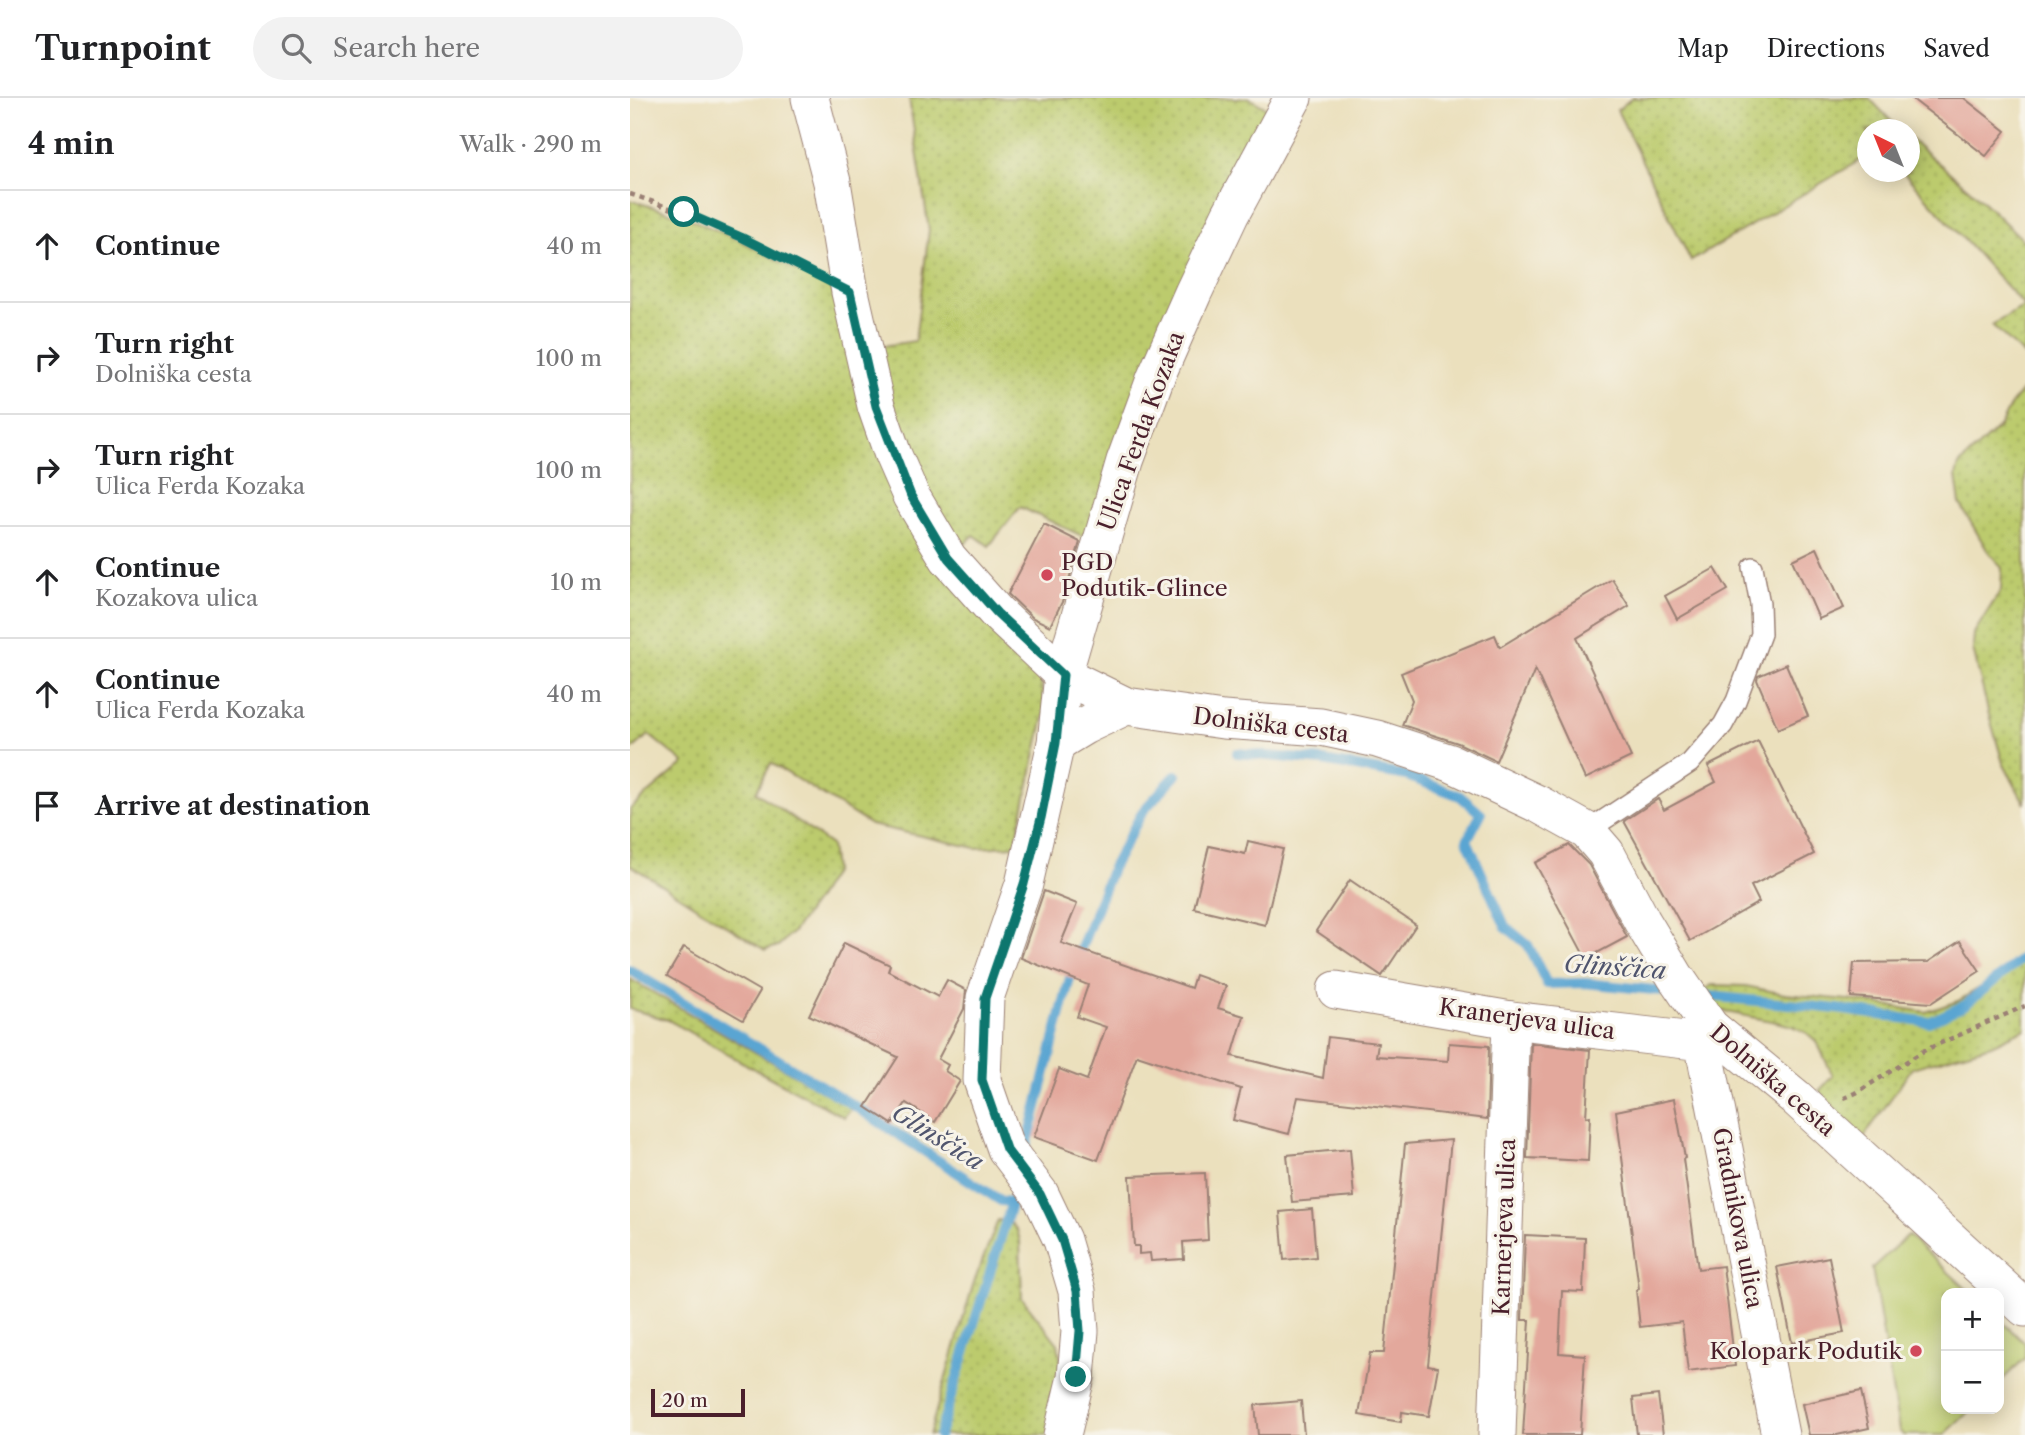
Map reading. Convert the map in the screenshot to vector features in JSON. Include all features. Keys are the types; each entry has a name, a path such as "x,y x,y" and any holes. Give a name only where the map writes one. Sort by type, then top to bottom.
{"street":[{"name":"Dolniška cesta","path":"810,98 832,182 850,292 876,406 911,496 948,558 997,613 1063,675 1126,706 1223,720 1321,727 1377,739 1451,763 1540,804 1587,831 1606,853 1703,1026 1795,1097 2025,1308"},
{"name":"Ulica Ferda Kozaka","path":"1062,1435 1076,1377 1080,1331 1077,1291 1062,1240 1040,1194 1006,1149 982,1080 985,998 1024,884 1056,743 1063,675 1125,461 1155,379 1230,215 1293,98"},
{"path":"1056,743 1126,706"},
{"name":"Kranerjeva ulica","path":"1336,990 1511,1020 1703,1026"},
{"name":"Karnerjeva ulica","path":"1497,1435 1511,1020"},
{"name":"Gradnikova ulica","path":"1703,1026 1780,1435"}],"lane":[{"path":"1587,831 1690,763 1723,725 1736,701 1761,634 1760,604 1753,567"}],"path":[{"path":"630,194 684,212 741,237 850,292"},
{"path":"1795,1097 1836,1101 1926,1050 2025,1006"}],"green space":[{"path":"909,98 1249,98 1276,114 1093,541 1020,507 989,546 974,535 958,551 917,488 876,347 915,341 929,230"},
{"path":"1632,98 1869,98 1889,119 1857,119 1857,162 1691,261 1617,110"},
{"path":"1920,147 1974,193 2025,242 2025,356 1992,325 2024,306 1912,182 1920,182"},
{"path":"630,200 688,218 739,240 832,289 878,439 1040,675 1045,712 1015,846 976,848 871,825 771,763 756,792 831,845 834,871 793,932 778,946 765,950 630,865 630,809 684,763 649,735 630,751"},
{"path":"2025,388 2025,804 2003,763 1973,649 1974,633 2001,590 2002,568 1987,550 1960,504 1956,476 1959,465 2000,426 2012,402"},
{"path":"2025,960 2025,1029 1991,1045 1912,1068 1862,1140 1819,1091 1833,1076 1817,1042 1793,1026 1711,1009 1705,989 1712,985 1746,986 1785,994 1858,1001 1926,1012 1958,1001"},
{"path":"630,979 851,1108 844,1117 668,1020 630,1009"},
{"path":"998,1220 1009,1221 1017,1230 1020,1241 1022,1298 1058,1344 1064,1383 1052,1435 929,1435 973,1285"},
{"name":"Kolopark Podutik","path":"1908,1235 1966,1288 1941,1288 1941,1414 1967,1414 1944,1435 1903,1435 1899,1430 1872,1268"},
{"path":"2004,1324 2025,1343 2025,1358 2004,1378"}],"building":[{"path":"1911,98 1964,98 2006,131 1986,156"},
{"name":"PGD Podutik-Glince","path":"1044,524 1080,542 1063,600 1050,626 1033,618 1008,594"},
{"path":"1817,548 1844,608 1819,619 1793,560"},
{"path":"1715,568 1728,590 1677,619 1665,596"},
{"path":"1612,579 1629,606 1577,638 1631,757 1585,779 1535,669 1496,761 1458,743 1402,725 1412,700 1401,673 1495,635 1500,647"},
{"path":"1786,664 1808,716 1778,729 1757,680 1758,676"},
{"path":"1758,741 1814,854 1751,886 1759,902 1690,941 1624,821 1658,799 1664,810 1716,782 1708,766"},
{"path":"1248,841 1283,849 1265,925 1194,908 1209,846 1245,854"},
{"path":"1569,845 1589,865 1627,937 1586,959 1535,863"},
{"path":"1350,880 1416,925 1382,976 1316,931"},
{"path":"1044,891 1077,904 1061,943 1191,988 1195,975 1226,986 1218,1008 1244,1016 1232,1056 1323,1078 1328,1037 1378,1043 1376,1056 1448,1061 1449,1043 1489,1046 1487,1119 1298,1097 1289,1134 1233,1120 1241,1089 1137,1055 1098,1160 1034,1137 1059,1069 1087,1080 1106,1027 1077,1017 1088,985 1021,958"},
{"path":"1960,941 1980,971 1931,1003 1851,997 1854,963 1928,962"},
{"path":"844,943 890,965 888,971 938,997 947,980 966,990 964,1009 938,1059 948,1065 945,1071 960,1081 935,1122 906,1103 892,1124 866,1107 898,1057 809,1015"},
{"path":"684,947 760,991 743,1020 667,976"},
{"path":"1531,1043 1590,1050 1586,1117 1590,1116 1588,1161 1527,1158"},
{"path":"1674,1099 1685,1158 1683,1159 1698,1269 1723,1266 1735,1366 1688,1372 1682,1322 1640,1327 1636,1290 1639,1289 1616,1111"},
{"path":"1451,1140 1428,1365 1438,1367 1429,1416 1402,1412 1401,1422 1359,1415 1370,1353 1384,1353 1405,1144"},
{"path":"1350,1149 1354,1197 1292,1202 1287,1155"},
{"path":"1205,1173 1208,1240 1183,1242 1184,1259 1151,1261 1150,1253 1139,1254 1139,1246 1134,1246 1130,1176"},
{"path":"1312,1209 1316,1257 1284,1260 1280,1212"},
{"path":"1525,1235 1585,1238 1583,1292 1562,1291 1559,1353 1585,1355 1580,1435 1523,1435 1530,1320 1522,1320"},
{"path":"1829,1257 1844,1333 1792,1343 1777,1267"},
{"path":"1861,1391 1869,1428 1837,1435 1809,1435 1802,1404"},
{"path":"1658,1395 1663,1435 1637,1435 1633,1398"},
{"path":"1301,1401 1304,1435 1258,1435 1255,1405"}],"waterway":[{"name":"Glinščica","path":"1237,753 1323,761 1407,776 1460,796 1481,814 1467,840 1505,926 1528,945 1547,984 1585,983 1674,992"},
{"name":"Glinščica","path":"1024,1157 1071,974 1112,868 1143,811 1176,775"},
{"name":"Glinščica","path":"1699,995 1837,1009 1929,1022 1965,1005 2025,956"},
{"name":"Glinščica","path":"630,970 853,1105 1001,1201 1012,1202 1019,1182"},
{"path":"939,1435 1012,1202"}],"place":[{"name":"PGD Podutik-Glince","path":"1047,575"},
{"name":"Kolopark Podutik","path":"1916,1351"}],"route":[{"path":"684,212 741,237 850,292 876,406 911,496 948,558 997,613 1063,675 1056,743 1041,818 1024,884 985,998 982,1080 1006,1149 1040,1194 1062,1240 1077,1291 1080,1331 1076,1377"}]}
